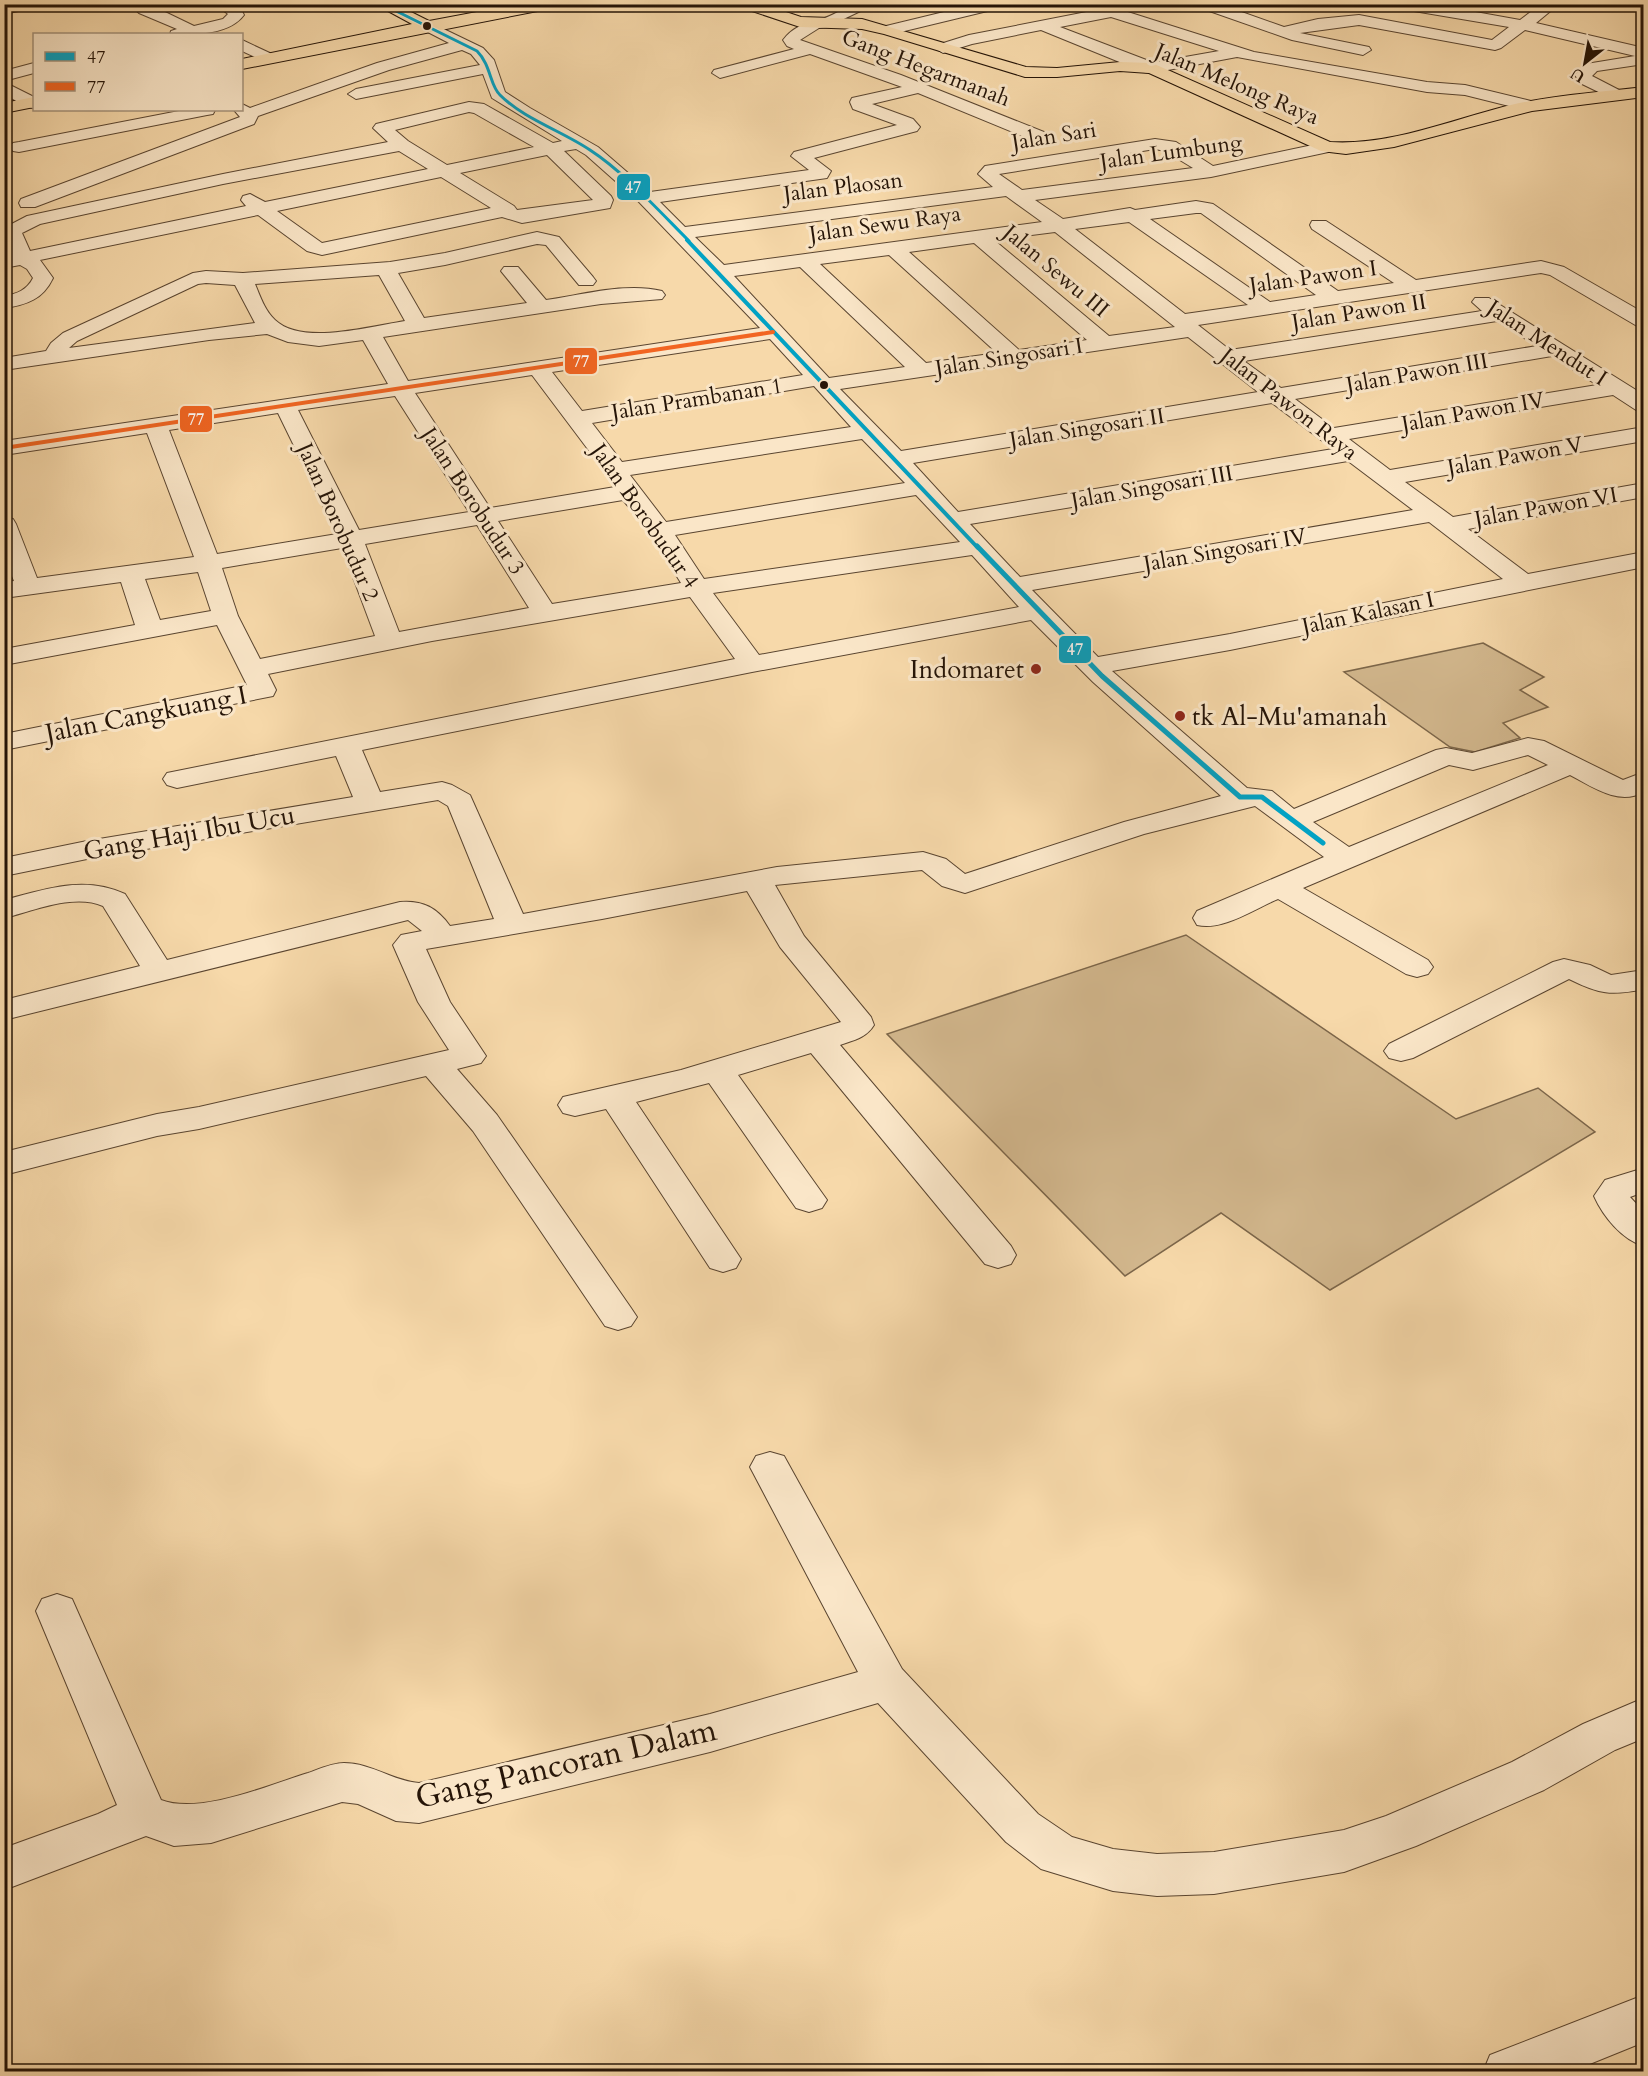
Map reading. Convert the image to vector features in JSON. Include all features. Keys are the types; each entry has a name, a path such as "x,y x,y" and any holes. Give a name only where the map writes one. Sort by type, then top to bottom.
{"main road":[{"path":"382,4 427,26"},
{"path":"243,64 548,4"},
{"name":"Jalan Melong Raya","path":"745,4 818,24 862,24 888,30 1007,69 1033,73 1148,67 1322,148 1348,149 1384,143 1529,106 1644,92"},
{"path":"4,108 33,103"}],"street":[{"path":"831,4 862,7"},
{"path":"888,30 999,4"},
{"path":"1203,4 1282,32 1363,50"},
{"path":"1402,4 1434,7 1522,24 1644,53"},
{"path":"1531,4 1550,6"},
{"path":"4,10 27,5"},
{"path":"1282,32 1318,24 1359,20 1398,29 1495,45 1550,6"},
{"path":"144,10 198,32 230,22 236,15 235,11 223,7"},
{"path":"818,24 862,7"},
{"path":"1332,71 1434,7"},
{"path":"943,48 969,40 1112,12 1238,52 1427,87 1465,90 1529,106"},
{"path":"168,19 188,15"},
{"path":"1019,16 1148,67 1238,52"},
{"name":"Gang Hegarmanah","path":"818,24 791,40 1038,136"},
{"path":"427,26 465,44 486,60 498,94 524,112 586,147 646,198 1092,666 1240,797 1245,798"},
{"path":"12,209 134,153 175,146 248,120 250,117 245,112 434,50 465,44"},
{"path":"243,46 268,58"},
{"path":"720,73 812,49"},
{"path":"1615,95 1586,80 1583,75 1592,67 1644,59"},
{"path":"33,68 6,77 33,102"},
{"path":"343,97 490,68"},
{"path":"646,198 821,174 822,171 800,156 911,127 907,123 859,105 858,102 918,88"},
{"path":"469,107 478,108 556,154 604,200 603,204 522,217 510,215 507,210 458,173 402,145 382,128 469,107"},
{"path":"37,161 12,138 52,123 73,137 202,111"},
{"path":"226,127 244,133"},
{"path":"122,128 146,140 134,153"},
{"name":"Jalan Sari","path":"1058,225 987,172 1155,144 1170,146 1211,172"},
{"path":"4,302 24,299 40,286 43,278 21,262 12,231 24,224 47,216 223,179 402,145"},
{"path":"175,146 198,154"},
{"path":"21,262 586,147"},
{"path":"1322,148 1347,163"},
{"name":"Jalan Lumbung","path":"1016,193 1211,172 1322,148"},
{"path":"134,153 161,169"},
{"path":"223,179 314,247 322,249 507,210"},
{"name":"Jalan Plaosan","path":"680,232 1016,193"},
{"name":"Jalan Sewu Raya","path":"718,272 1189,206 1206,208 1334,298"},
{"path":"1130,214 1266,308"},
{"name":"Jalan Pawon Raya","path":"1058,225 1329,436 1522,581"},
{"path":"1319,225 1414,287"},
{"name":"Jalan Sewu III","path":"976,236 1104,342"},
{"path":"4,364 57,351 78,332 180,283 206,277 243,279 385,268 445,259 537,238 552,241 586,281"},
{"path":"893,248 1013,356"},
{"path":"804,260 921,370"},
{"path":"385,268 418,325"},
{"name":"Jalan Pawon I","path":"1188,325 1266,308 1533,268 1550,269 1644,322"},
{"path":"511,271 541,307"},
{"path":"243,279 255,310 268,328"},
{"name":"Jalan Mendut I","path":"1450,281 1644,405"},
{"path":"4,354 57,351 268,328 285,335 312,340 635,294 655,295"},
{"path":"209,334 255,310"},
{"name":"Jalan Pawon II","path":"1227,357 1500,314"},
{"name":"Jalan Singosari I","path":"821,382 921,370 1104,342 1188,325"},
{"name":"Jalan Borobudur 3","path":"377,332 482,516 546,614"},
{"path":"4,448 773,332"},
{"name":"Jalan Pawon III","path":"1278,396 1556,350"},
{"name":"Jalan Borobudur 4","path":"538,368 616,470 629,492 660,530 697,590 752,664"},
{"name":"Jalan Pawon IV","path":"1329,436 1613,386 1644,378"},
{"name":"Jalan Prambanan 1","path":"575,418 821,382"},
{"name":"Jalan Singosari II","path":"896,459 1278,396"},
{"name":"Jalan Borobudur 2","path":"285,406 351,538 389,640"},
{"path":"156,426 208,563 225,616 251,669 389,640 977,546"},
{"path":"616,470 867,431"},
{"name":"Jalan Pawon V","path":"1387,478 1644,434"},
{"name":"Jalan Singosari III","path":"953,520 1352,453"},
{"path":"660,530 921,487"},
{"name":"Jalan Pawon VI","path":"1442,519 1644,490"},
{"path":"4,524 16,588 208,563 629,492"},
{"name":"Jalan Singosari IV","path":"1014,586 1442,519"},
{"name":"Jalan Kalasan I","path":"1092,666 1180,652 1522,581 1644,559"},
{"path":"131,573 150,630"},
{"path":"177,779 752,664 1037,610"},
{"path":"4,657 225,616"},
{"name":"Jalan Cangkuang I","path":"4,742 263,690 251,669"},
{"path":"346,746 365,793 373,802"},
{"path":"1291,821 1446,756 1473,762 1528,746 1544,750 1622,790 1644,780"},
{"path":"1208,918 1559,770"},
{"name":"Gang Haji Ibu Ucu","path":"4,867 87,850 442,791 460,801 512,925"},
{"path":"4,1164 157,1125 469,1056 434,1002 409,945 412,942 441,935 512,925 794,873 924,861 936,864 950,880 965,884 1134,828 1245,798 1262,797 1291,821 1346,859"},
{"path":"575,1105 717,1071 850,1031 858,1025 855,1017 791,940 757,881"},
{"path":"1280,888 1417,967"},
{"path":"4,909 76,893 91,892 106,895 114,900 159,972"},
{"path":"4,1010 400,911 417,911 432,922 441,935"},
{"path":"1401,1051 1564,969 1582,972 1600,982 1613,985 1644,979"},
{"path":"818,1040 998,1255"},
{"path":"435,1065 485,1123 618,1317"},
{"path":"717,1071 809,1200"},
{"path":"616,1097 723,1259"},
{"path":"1644,1180 1618,1188 1612,1196 1616,1204 1644,1234"},
{"path":"770,1467 886,1682 1022,1828 1059,1854 1113,1870 1157,1875 1214,1873 1257,1868 1344,1851 1399,1833 1528,1776 1599,1737 1644,1717"},
{"path":"4,1869 114,1829 144,1814 57,1611"},
{"name":"Gang Pancoran Dalam","path":"144,1814 174,1826 211,1823 342,1782 365,1785 396,1801 419,1803 721,1730 886,1682"},
{"path":"1508,2072 1644,2018"}],"shaded area":[{"path":"1483,643 1544,677 1520,690 1548,707 1503,723 1520,738 1475,752 1450,747 1344,672"},
{"path":"1186,935 1456,1119 1538,1088 1595,1132 1330,1290 1221,1213 1125,1276 887,1034"}],"transit line":[{"name":"47","path":"382,4 477,51 486,60 498,94 524,112 592,151 646,198 719,272 1037,611 1102,676 1240,797 1262,797 1323,843"},
{"name":"77","path":"4,448 773,332"}],"place":[{"name":"Indomaret","path":"1036,669"},
{"name":"tk Al-Mu'amanah","path":"1180,716"}]}
